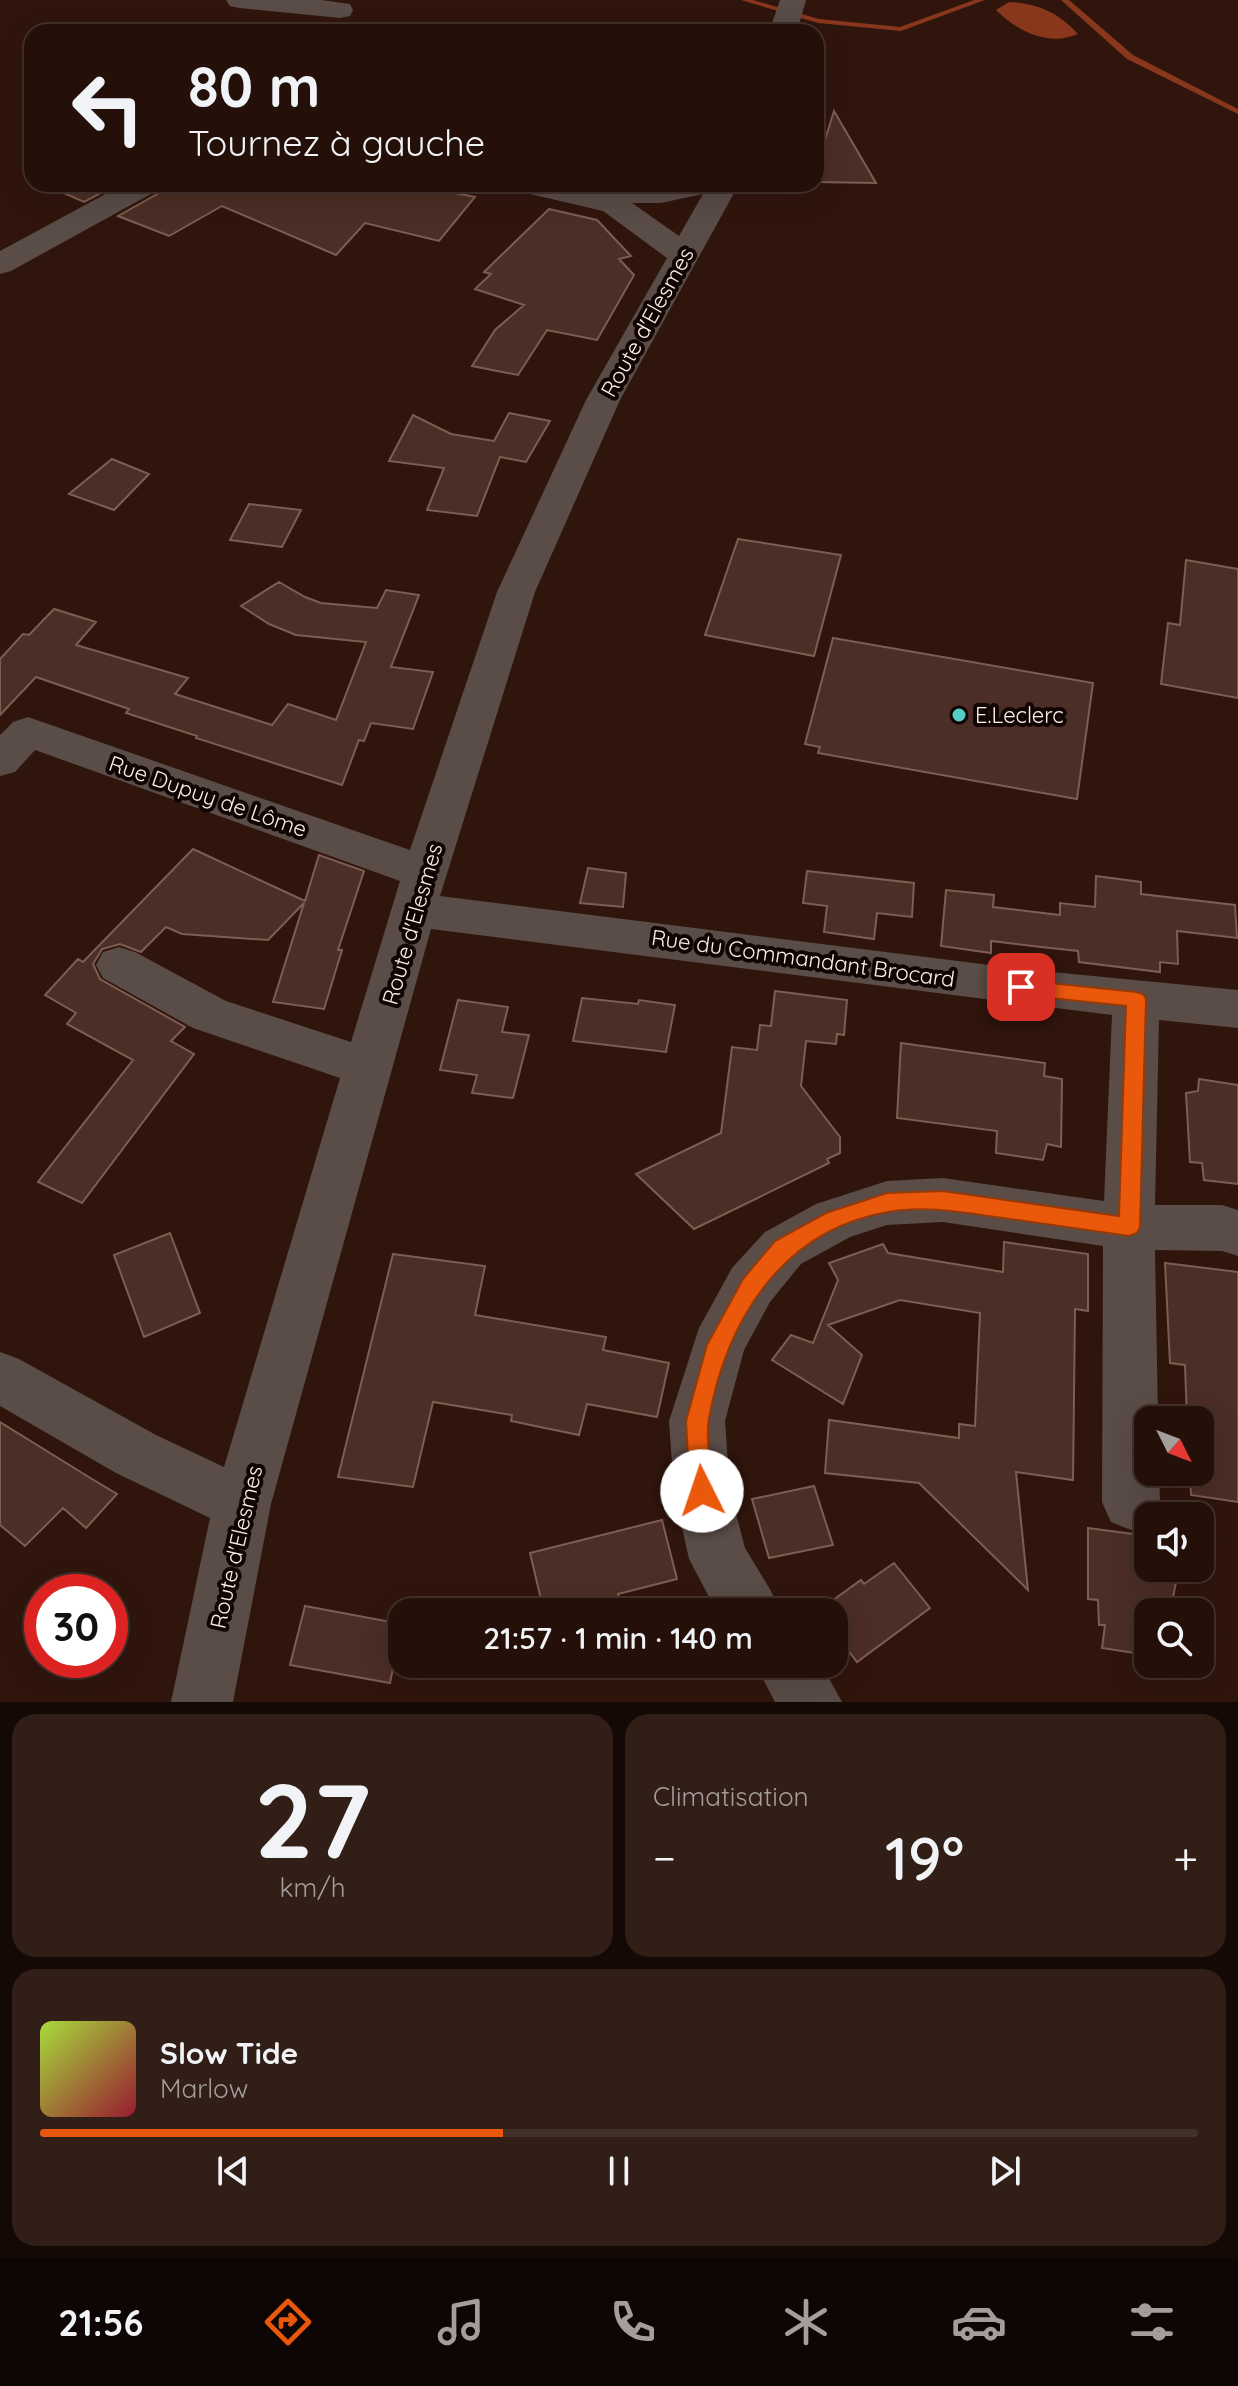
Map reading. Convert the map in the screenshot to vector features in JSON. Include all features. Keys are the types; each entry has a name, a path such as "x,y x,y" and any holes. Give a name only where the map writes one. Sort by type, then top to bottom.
{"street":[{"path":"239,0 337,14"},
{"path":"0,264 132,192"},
{"path":"567,192 670,192"},
{"path":"567,192 613,204 684,256"},
{"name":"Route d'Elesmes","path":"202,1702 242,1504 421,891 516,592 603,400 720,192"},
{"name":"Rue Dupuy de Lôme","path":"0,761 28,732 421,891"},
{"name":"Rue du Commandant Brocard","path":"421,891 1136,999 1238,1009"},
{"path":"119,965 210,1015 370,1068"},
{"path":"1131,1502 1129,1227 1136,999"},
{"path":"742,1598 718,1559 702,1491 697,1421 718,1345 751,1285 783,1248 834,1220 887,1203 943,1200 1129,1227 1222,1228 1238,1233"},
{"path":"0,1377 136,1454 242,1504"},
{"path":"795,1678 811,1702"}],"shaded area":[{"path":"1009,2 1047,10 1078,34 1056,39 1034,35 996,10"}],"building":[{"path":"834,111 876,183 824,182 824,143"},
{"path":"61,192 103,192 84,202"},
{"path":"450,192 475,197 439,241 365,223 336,255 222,206 169,236 118,216 159,193"},
{"path":"549,209 597,220 631,256 619,259 634,275 597,340 547,330 518,375 472,366 495,330 524,305 475,289 491,274 484,272"},
{"path":"509,413 550,421 526,462 500,457 477,516 427,510 444,468 389,461 413,415 451,434 494,441"},
{"path":"112,459 149,474 114,510 69,494"},
{"path":"249,504 301,510 282,547 230,540"},
{"path":"738,539 841,555 814,656 705,635"},
{"path":"1186,560 1238,569 1238,698 1161,684 1168,623 1180,625"},
{"path":"279,582 321,603 377,608 386,590 419,595 391,667 433,672 413,729 371,723 364,741 359,740 342,785 196,738 126,713 129,709 36,677 0,715 0,659 23,634 29,635 54,609 96,622 76,645 188,678 175,694 272,725 288,704 336,720 366,642 296,635 269,624 241,606"},
{"name":"E.Leclerc","path":"833,638 1093,683 1077,799 818,753 820,747 805,744"},
{"path":"193,849 305,901 319,855 364,871 338,950 342,950 324,1009 273,1002 304,903 268,940 182,934 166,927 141,952 120,944 102,949 93,964 100,979 185,1027 171,1041 194,1054 82,1203 38,1182 133,1060 67,1024 76,1013 45,995 78,959 83,962"},
{"path":"588,868 626,873 623,907 580,903"},
{"path":"807,871 914,883 912,917 877,913 874,939 824,932 827,906 803,903"},
{"path":"1096,876 1141,882 1141,894 1235,905 1237,938 1177,931 1178,964 1160,962 1160,972 1079,962 1078,951 991,941 991,953 941,946 946,890 994,895 993,907 1060,915 1060,903 1095,907"},
{"path":"775,991 847,1000 844,1035 837,1034 836,1044 806,1041 801,1086 840,1137 840,1153 827,1159 829,1163 694,1229 636,1174 721,1133 732,1047 757,1050 760,1025 771,1026"},
{"path":"582,998 675,1005 666,1052 573,1041"},
{"path":"458,1000 508,1007 502,1032 529,1035 513,1098 472,1093 477,1075 440,1070"},
{"path":"901,1043 1045,1063 1044,1076 1062,1079 1061,1147 1047,1144 1043,1160 996,1153 997,1131 897,1118"},
{"path":"1199,1079 1238,1085 1238,1184 1204,1180 1202,1163 1190,1162 1186,1093 1198,1091"},
{"path":"170,1233 200,1313 144,1337 114,1255"},
{"path":"1004,1242 1088,1254 1088,1311 1075,1309 1073,1480 1016,1472 1028,1590 919,1483 825,1473 829,1420 959,1438 959,1424 975,1426 980,1313 900,1300 828,1325 862,1355 843,1404 772,1360 791,1335 813,1343 838,1280 829,1263 883,1244 888,1253 1003,1272"},
{"path":"393,1254 485,1266 475,1315 606,1337 603,1350 669,1363 657,1417 587,1404 579,1435 511,1421 512,1415 433,1402 413,1487 338,1477"},
{"path":"1165,1263 1238,1272 1238,1502 1191,1495 1191,1486 1214,1486 1214,1406 1186,1406 1185,1365 1170,1363"},
{"path":"0,1422 117,1494 86,1528 63,1508 25,1546 0,1525"},
{"path":"814,1486 833,1545 769,1558 752,1499"},
{"path":"662,1520 677,1579 618,1594 619,1598 541,1598 530,1553"},
{"path":"1088,1528 1134,1534 1134,1582 1176,1582 1173,1598 1134,1598 1134,1653 1102,1648 1105,1625 1099,1625 1098,1600 1088,1599"},
{"path":"894,1563 930,1608 857,1662 848,1650 848,1598 836,1598 861,1580 864,1584"},
{"path":"305,1606 388,1621 390,1683 290,1665"}],"waterway":[{"path":"745,0 818,21 901,29 981,0"},
{"path":"1065,0 1130,57 1238,112"}],"place":[{"name":"E.Leclerc","path":"959,715"}],"route":[{"path":"702,1491 697,1421 718,1345 751,1285 783,1248 834,1220 887,1203 943,1200 1129,1227 1136,999 1021,987"}]}
